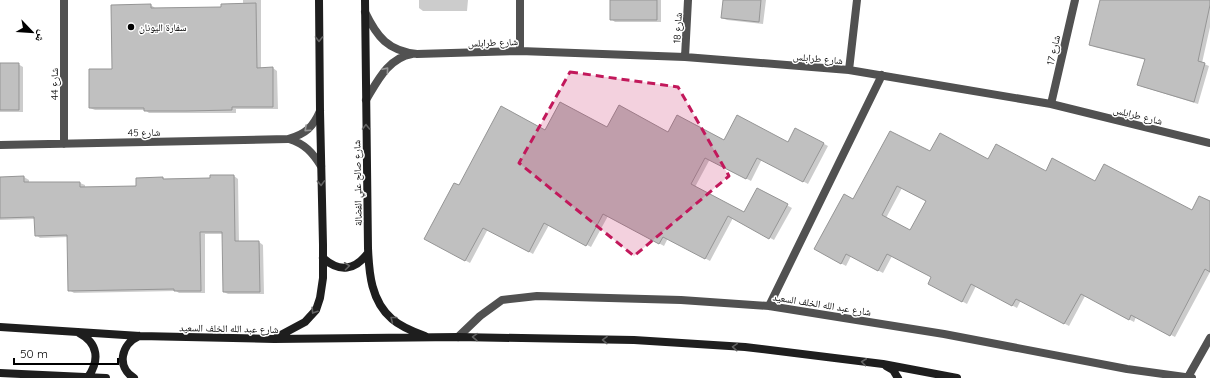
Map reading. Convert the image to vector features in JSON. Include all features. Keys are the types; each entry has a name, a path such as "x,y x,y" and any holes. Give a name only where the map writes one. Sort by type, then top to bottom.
{"main road":[{"path":"274,339 306,322 316,310 320,298 323,278 319,0"},
{"name":"شارع صالح علي الفضالة","path":"365,0 368,252 370,275 374,292 382,308 392,320 427,338"},
{"path":"323,258 334,266 347,268 356,265 363,260 368,252"},
{"name":"شارع عبد الله الخلف السعيد","path":"0,326 140,336 274,339 458,337 634,340 745,347 883,364 957,378"},
{"path":"78,332 86,336 92,344 95,352 96,361 93,370 88,377"},
{"path":"134,378 130,376 123,364 124,350 133,339 140,336"},
{"path":"883,364 892,370 898,378"},
{"path":"0,373 106,378"},
{"path":"930,378 932,376 947,376"}],"street":[{"name":"شارع 44","path":"64,0 64,144"},
{"path":"520,0 520,51"},
{"name":"شارع 18","path":"685,57 688,0"},
{"path":"849,70 857,0"},
{"name":"شارع 17","path":"1051,104 1075,0"},
{"name":"شارع طرابلس","path":"365,12 377,34 386,44 407,53 417,54"},
{"name":"شارع طرابلس","path":"366,100 383,72 394,61 406,55 520,51 685,57 849,70 882,75 1051,104 1210,143"},
{"path":"769,306 882,75"},
{"name":"شارع 45","path":"0,145 288,139 299,136 310,128 320,111"},
{"name":"شارع 45","path":"288,139 298,142 309,149 321,166"},
{"name":"شارع عبد الله الخلف السعيد","path":"458,337 480,316 502,300 537,296 681,300 769,306 944,334 1127,369 1190,378"},
{"path":"1190,378 1210,338"}],"highlighted area":[{"path":"570,72 678,87 729,176 634,256 519,163"}],"building":[{"path":"610,0 657,0 657,20 610,20"},
{"path":"723,0 761,0 759,22 721,18"},
{"path":"1100,0 1210,0 1198,61 1205,63 1194,102 1137,85 1145,59 1089,45"},
{"path":"256,3 257,68 273,67 273,107 232,107 232,110 186,111 144,111 144,108 89,108 89,69 112,69 111,5 151,4 151,8 221,7 221,4"},
{"path":"0,63 19,63 19,110 0,110"},
{"path":"560,102 607,127 619,105 668,132 677,115 724,140 737,115 788,142 795,128 824,143 803,182 757,158 746,179 705,158 691,184 744,212 757,188 788,204 769,239 728,216 705,259 663,237 659,244 603,214 586,246 544,223 529,252 483,228 465,261 424,239 454,183 459,185 501,106 545,130"},
{"path":"890,131 930,151 940,133 988,159 996,144 1046,171 1052,158 1095,181 1104,164 1192,210 1199,196 1210,201 1210,272 1205,269 1170,336 1131,315 1129,320 1081,294 1064,324 1016,299 1012,306 971,284 962,302 928,284 931,277 887,254 878,271 846,254 841,264 814,249 844,194 853,199","holes":["897,186 926,201 910,230 882,215"]},
{"path":"210,175 234,175 235,241 259,241 260,292 223,292 222,232 200,232 201,291 174,291 174,289 68,291 67,235 35,236 34,217 0,218 0,177 24,176 24,182 80,182 80,187 136,186 136,178 210,178"}],"place":[{"name":"سفارة اليونان","path":"131,27"}]}
